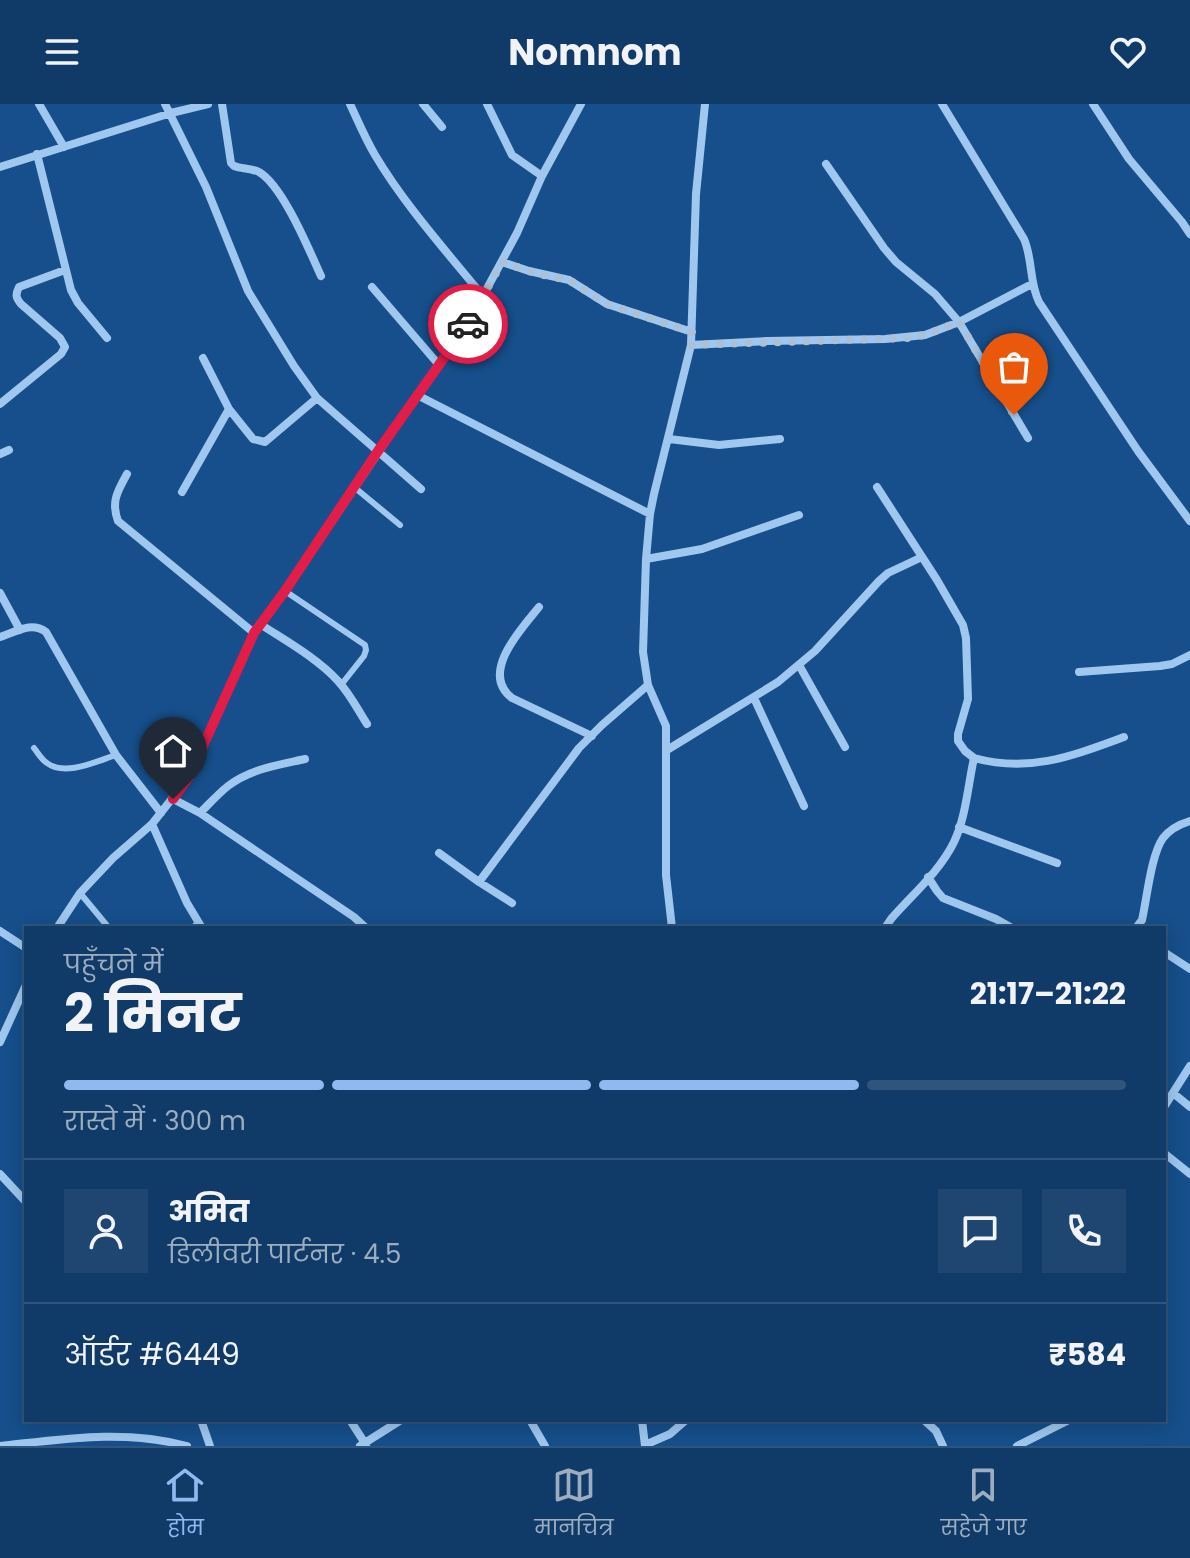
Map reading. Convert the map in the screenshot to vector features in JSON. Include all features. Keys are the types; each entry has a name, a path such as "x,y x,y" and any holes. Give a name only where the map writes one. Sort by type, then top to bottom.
{"street":[{"path":"39,104 64,147"},
{"path":"165,104 206,187 248,291 294,366 317,398 421,489"},
{"path":"0,167 204,104"},
{"path":"222,104 231,163 255,170 265,177 294,219 321,276"},
{"path":"350,104 388,174 433,236 482,295"},
{"path":"423,104 442,127"},
{"path":"487,104 512,155 542,176"},
{"path":"58,926 80,893 113,858 152,824 189,777 254,633 464,331 581,104"},
{"path":"672,926 666,875 666,726 648,685 643,652 646,559 650,514 691,345 696,194 705,104"},
{"path":"942,104 1024,239 1029,250 1032,284 1039,302 1138,451 1190,521"},
{"path":"1093,104 1129,159 1190,234"},
{"path":"37,154 74,298 107,338"},
{"path":"826,164 890,255 935,294 959,322 1028,438"},
{"path":"502,262 569,280 607,304 692,332"},
{"path":"0,404 61,354 65,347 60,338 21,304 16,293 19,287 65,270"},
{"path":"691,345 925,335 959,322 1032,284"},
{"path":"372,287 439,365"},
{"path":"203,358 229,409 253,439 265,442 317,398"},
{"path":"417,395 650,514"},
{"path":"182,492 229,409"},
{"path":"669,439 719,445 780,439"},
{"path":"127,474 114,497 118,521 254,633"},
{"path":"877,487 963,625 968,699 958,741 965,751 974,758 1003,764 1043,762 1075,755 1124,737"},
{"path":"646,559 702,549 799,515"},
{"path":"667,750 778,682 815,651 888,573 922,557"},
{"path":"0,593 20,630"},
{"path":"539,607 505,652 500,682 502,688 512,698 592,736"},
{"path":"260,624 318,663 341,685 367,724"},
{"path":"0,637 31,626 46,632 116,755 161,813"},
{"path":"1079,672 1160,666 1190,655"},
{"path":"799,665 845,747"},
{"path":"479,882 565,766 592,736 648,685"},
{"path":"754,698 804,806"},
{"path":"887,926 947,854 959,827 974,758"},
{"path":"200,813 228,786 240,779 269,767 305,759"},
{"path":"173,799 200,813 364,926"},
{"path":"1143,924 1157,851 1171,830 1190,821"},
{"path":"152,824 197,926"},
{"path":"959,827 1057,863"},
{"path":"439,853 512,903"},
{"path":"928,877 943,898 1008,926"},
{"path":"0,931 24,947"},
{"path":"1166,953 1190,969"},
{"path":"0,1042 5,1017 24,988"},
{"path":"1166,1104 1190,1066"},
{"path":"1173,1093 1190,1107"},
{"path":"1166,1155 1190,1174"},
{"path":"0,1174 24,1200"},
{"path":"202,1422 210,1446"},
{"path":"351,1422 364,1445 398,1422"},
{"path":"531,1422 545,1446"},
{"path":"642,1422 645,1446 670,1434 684,1422"},
{"path":"926,1422 936,1431 943,1446"},
{"path":"1017,1446 1065,1422"},
{"path":"0,1446 118,1435 187,1446"}],"lane":[{"path":"354,487 400,525"},
{"path":"285,591 365,645 364,656 341,685"},
{"path":"34,748 45,762 61,769 116,755"},
{"path":"80,893 107,926"}],"way so far":[{"path":"468,324 502,262 569,280 607,304 692,332 691,345 907,338 925,335 959,322 1014,415"}],"route":[{"path":"173,799 189,777 254,633 468,324"}]}
